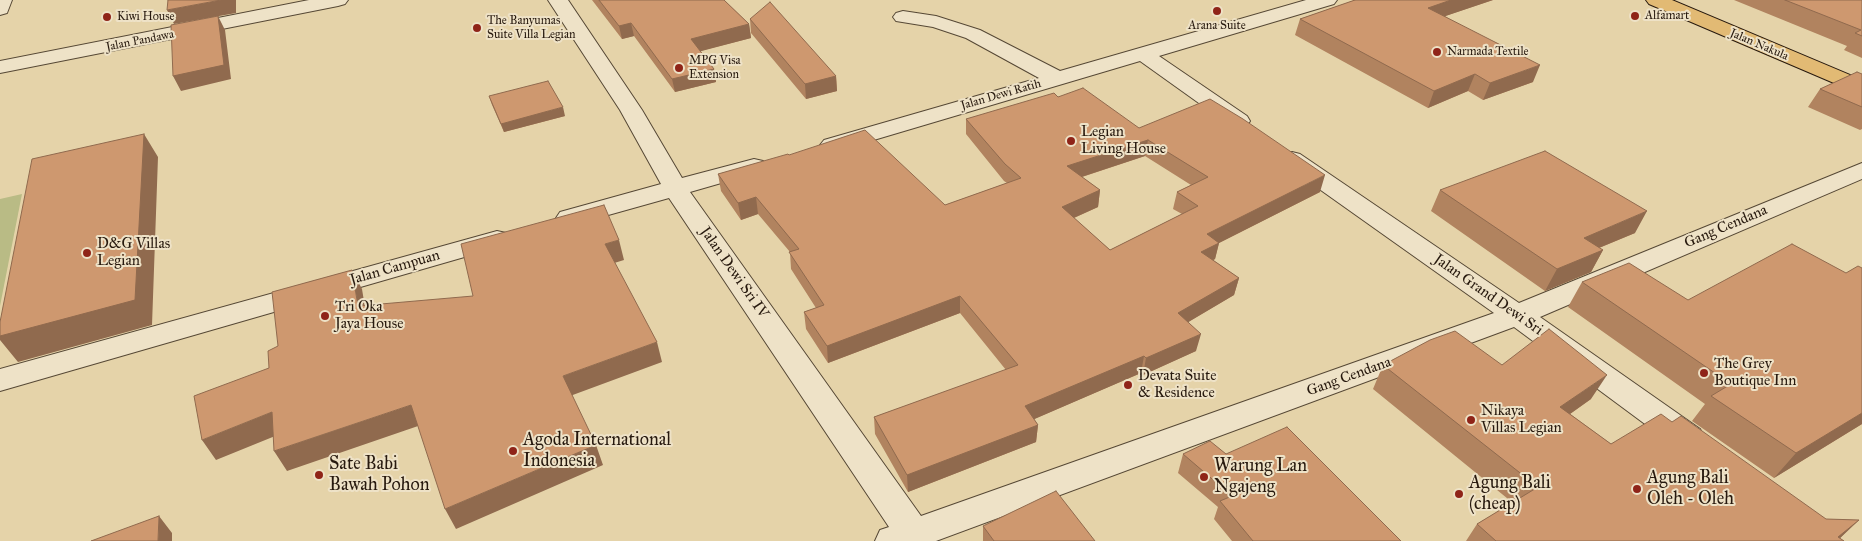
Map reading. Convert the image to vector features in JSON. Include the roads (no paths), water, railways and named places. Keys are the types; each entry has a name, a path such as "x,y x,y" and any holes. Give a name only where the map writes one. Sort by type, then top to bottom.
{"main road":[{"name":"Jalan Nakula","path":"1656,0 1862,88"}],"street":[{"path":"0,9 2,0"},
{"name":"Jalan Pandawa","path":"0,67 338,0"},
{"name":"Jalan Dewi Sri IV","path":"558,0 631,110 676,188 908,539"},
{"name":"Jalan Dewi Ratih","path":"808,152 1327,0"},
{"path":"903,17 936,22 973,34 1056,78"},
{"name":"Jalan Grand Dewi Sri","path":"1141,53 1517,315 1710,454"},
{"path":"676,188 770,162"},
{"name":"Gang Cendana","path":"908,539 1517,315 1862,170"},
{"name":"Jalan Campuan","path":"0,380 676,188"}],"place":[{"name":"Arana Suite","path":"1217,11"},
{"name":"Alfamart","path":"1635,16"},
{"name":"Kiwi House","path":"107,17"},
{"name":"The Banyumas Suite Villa Legian","path":"477,28"},
{"name":"Narmada Textile","path":"1437,52"},
{"name":"MPG Visa Extension","path":"679,68"},
{"name":"Legian Living House","path":"1071,141"},
{"name":"D&G Villas Legian","path":"87,253"},
{"name":"Tri Oka Jaya House","path":"325,316"},
{"name":"The Grey Boutique Inn","path":"1704,373"},
{"name":"Devata Suite & Residence","path":"1128,385"},
{"name":"Nikaya Villas Legian","path":"1471,420"},
{"name":"Agoda International Indonesia","path":"513,451"},
{"name":"Sate Babi Bawah Pohon","path":"319,475"},
{"name":"Warung Lan Ngajeng","path":"1204,477"},
{"name":"Agung Bali Oleh - Oleh","path":"1637,489"},
{"name":"Agung Bali (cheap)","path":"1459,494"}]}
